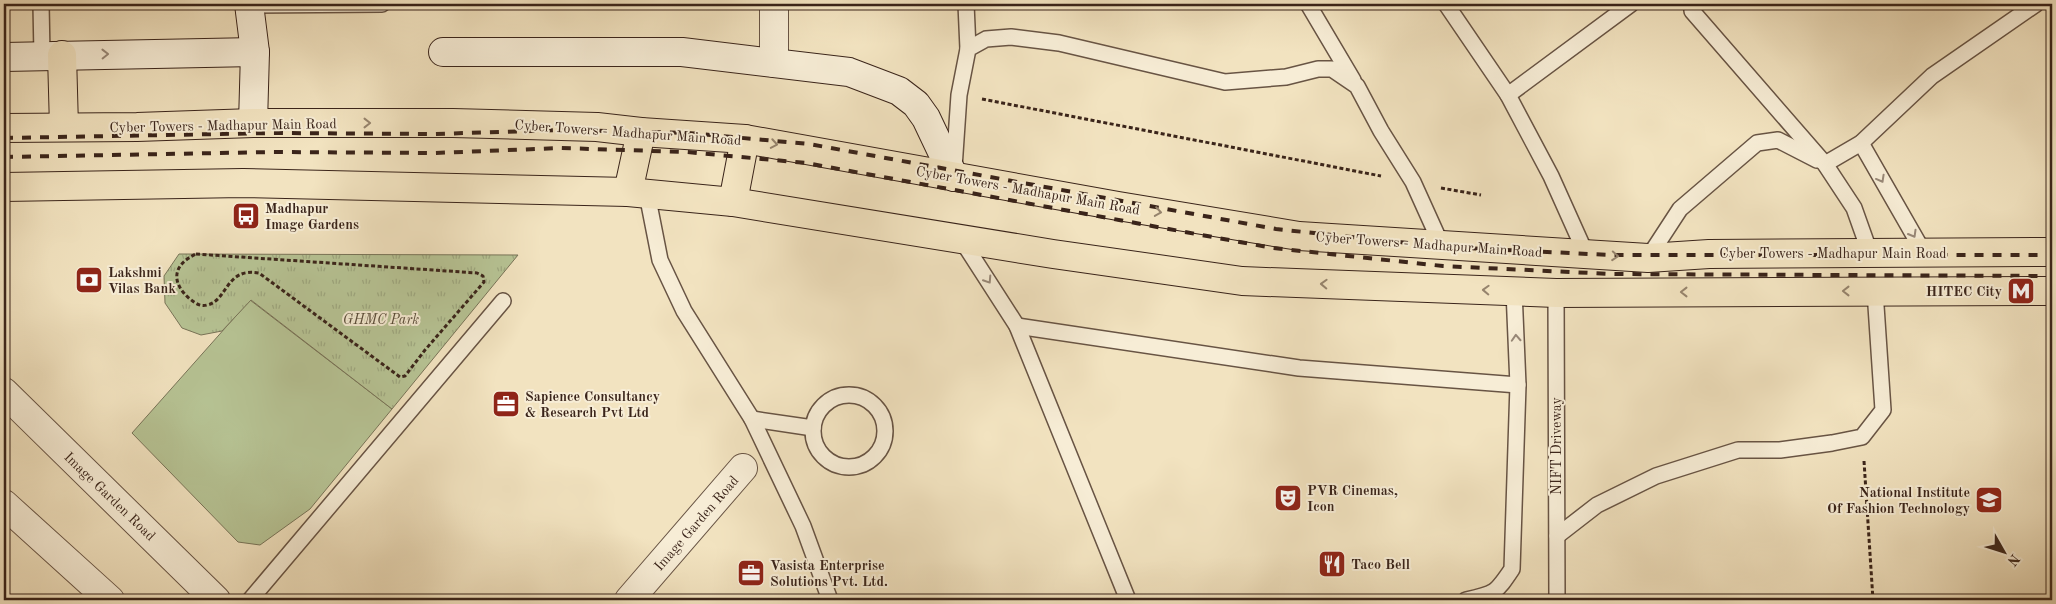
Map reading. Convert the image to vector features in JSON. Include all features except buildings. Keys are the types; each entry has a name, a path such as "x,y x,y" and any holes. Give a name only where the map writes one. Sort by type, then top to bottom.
{"main road":[{"path":"52,55 64,127"},
{"name":"Cyber Towers - Madhapur Main Road","path":"4,128 136,127 253,123 453,122 597,127 745,139 1299,236 1648,258 1709,254 2052,252"},
{"path":"638,193 641,132"},
{"path":"733,202 745,139"},
{"path":"4,188 243,183 638,193 733,202 961,239 1242,281 1556,293 2052,291"}],"street":[{"path":"249,4 255,52 253,123"},
{"path":"774,4 774,63"},
{"path":"4,57 255,52"},
{"path":"443,52 682,52 849,72 899,91 916,104 926,118 954,177"},
{"name":"Image Garden Road","path":"4,392 216,600"},
{"name":"Image Garden Road","path":"629,600 743,468"},
{"path":"4,504 110,600"}],"lane":[{"path":"41,4 52,55"},
{"path":"249,4 382,4"},
{"path":"954,177 959,95 968,49 966,4"},
{"path":"1308,4 1357,86 1381,131 1413,182 1441,244"},
{"path":"1446,4 1508,95 1551,176 1586,254"},
{"path":"1508,95 1631,4"},
{"path":"1692,4 1692,11 1825,164 1854,208 1870,253"},
{"path":"1825,164 1861,143 1932,76 2036,4"},
{"path":"968,49 986,39 1011,37 1059,44 1225,82 1286,77 1318,69 1332,70 1357,86"},
{"path":"1648,258 1680,208 1757,143 1778,140 1825,164"},
{"path":"1861,143 1924,253"},
{"path":"638,193 660,260 684,311 752,419 803,526 830,600"},
{"path":"961,239 1018,326 1128,600"},
{"path":"1466,600 1483,597 1498,589 1512,569 1518,385 1514,291"},
{"path":"1557,536 1597,505 1656,476 1738,450 1780,450 1862,437 1883,410 1875,291"},
{"name":"NIFT Driveway","path":"1556,293 1557,600"},
{"path":"250,600 503,301"},
{"path":"1018,326 1299,368 1518,385"},
{"path":"844,395 856,395 867,399 883,417 884,441 875,456 860,465 848,467 837,465 827,460 819,451 814,440 813,428 822,406 832,399 844,395"},
{"path":"752,419 813,428"}],"path":[{"path":"959,95 1481,195"},
{"path":"196,254 477,273 483,276 484,282 405,376 396,376 259,272 250,271 239,275 230,282 216,301 207,306 198,305 183,292 177,282 177,274 182,264 196,254"},
{"path":"1862,437 1873,600"}],"green space":[{"name":"GHMC Park","path":"179,254 518,255 392,409 251,300 222,331 201,335 182,328 165,303 164,276"},
{"path":"250,300 392,409 310,509 260,545 238,542 132,433"}],"railway":[{"path":"4,138 272,133 435,134 562,130 688,133 809,144 1276,229 1445,247 1610,255 2052,255"},
{"path":"4,157 272,152 435,153 561,148 687,152 806,163 1273,248 1443,266 1612,274 2052,276"}],"place":[{"name":"Madhapur Image Gardens","path":"246,216"},
{"name":"Lakshmi Vilas Bank","path":"89,280"},
{"name":"HITEC City","path":"2021,291"},
{"name":"Sapience Consultancy & Research Pvt Ltd","path":"506,404"},
{"name":"PVR Cinemas, Icon","path":"1288,498"},
{"name":"National Institute Of Fashion Technology","path":"1989,500"},
{"name":"Taco Bell","path":"1332,564"},
{"name":"Vasista Enterprise Solutions Pvt. Ltd.","path":"751,573"}]}
